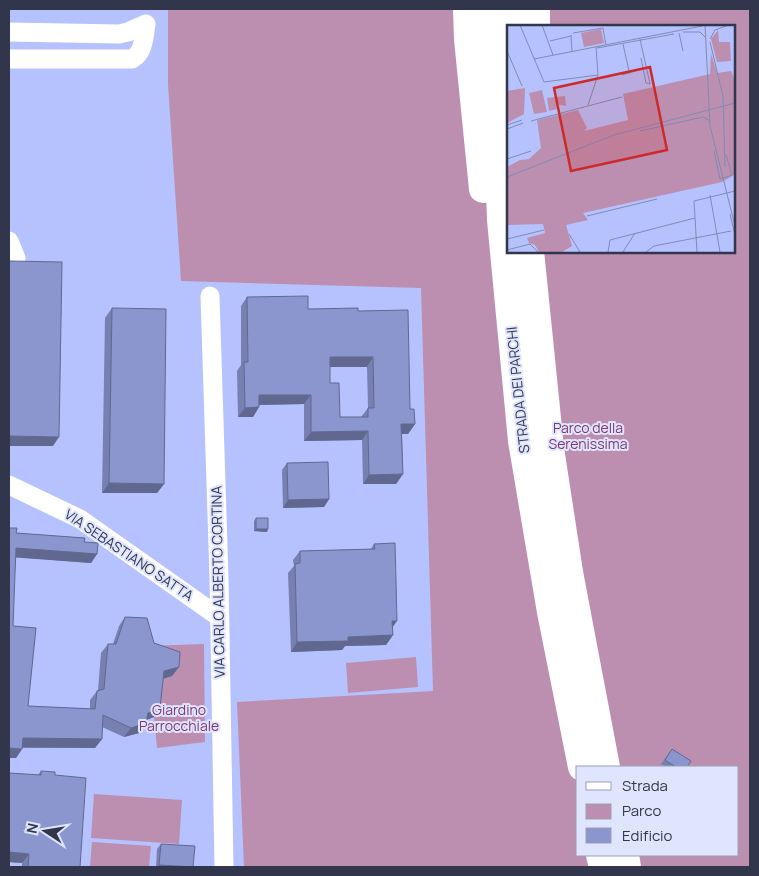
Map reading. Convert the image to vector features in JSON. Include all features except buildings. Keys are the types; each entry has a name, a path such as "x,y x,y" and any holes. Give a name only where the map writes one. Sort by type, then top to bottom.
{"highway":[{"path":"467,9 468,39 499,336 522,441"},
{"name":"STRADA DEI PARCHI","path":"493,9 501,220 522,441 551,612 582,766"},
{"path":"513,9 513,25"},
{"path":"536,9 536,25"},
{"name":"STRADA DEI PARCHI","path":"530,252 550,448 568,563 606,766"},
{"path":"538,252 538,329"}],"street":[{"path":"9,32 119,34 146,24 140,51 132,59 9,59"},
{"name":"VIA CARLO ALBERTO CORTINA","path":"210,296 220,577 219,616 224,867"},
{"name":"VIA SEBASTIANO SATTA","path":"9,484 80,519 219,616"}],"green space":[{"name":"Parco della Serenissima","path":"168,9 750,9 750,867 244,867 237,702 433,691 421,288 181,281 168,84"},
{"name":"Giardino Parrocchiale","path":"204,644 205,742 157,748 154,717 158,680 146,646"},
{"path":"416,657 418,687 348,693 346,663"},
{"path":"94,794 182,800 179,844 91,838"},
{"path":"92,842 151,846 149,867 90,867"}]}
